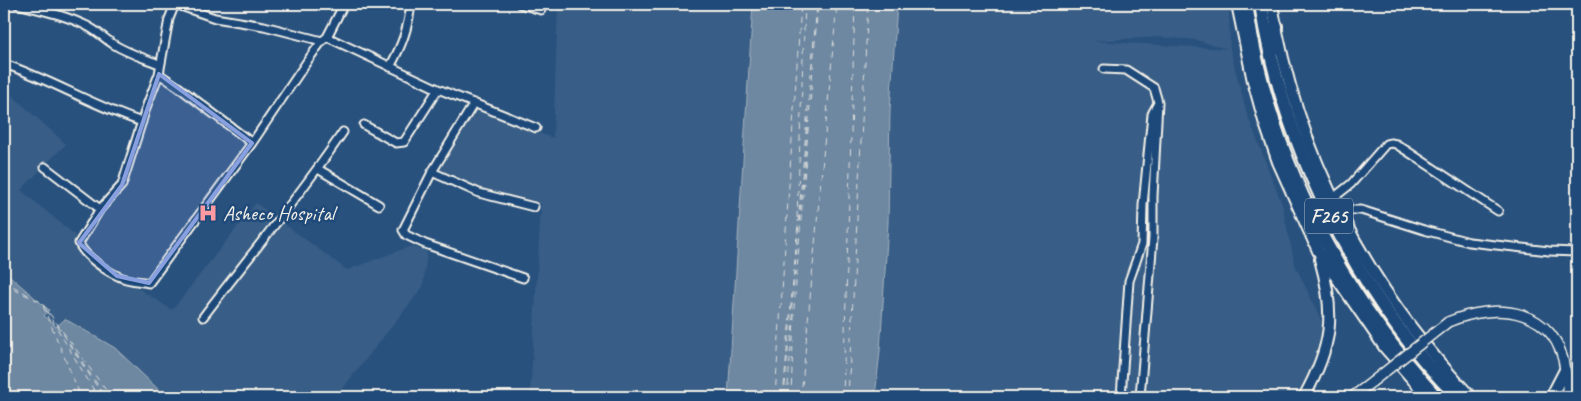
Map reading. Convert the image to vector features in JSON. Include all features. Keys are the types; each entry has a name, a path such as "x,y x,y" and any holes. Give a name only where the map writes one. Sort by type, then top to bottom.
{"highway":[{"name":"F265","path":"1246,4 1256,56 1273,116 1302,206 1314,231 1370,317 1436,397"},
{"name":"F265","path":"1261,4 1270,25 1288,112 1299,145 1331,219 1380,300 1427,364 1458,397"},
{"path":"1270,25 1278,62"}],"main road":[{"path":"1237,4 1253,81 1264,122 1278,162 1302,206"},
{"path":"1270,25 1272,4"},
{"path":"1278,62 1332,199 1372,271 1433,356 1471,397"},
{"path":"1304,397 1317,372 1328,342 1329,309 1327,282 1314,231"},
{"path":"1318,251 1385,348 1428,397"},
{"path":"1551,397 1565,370"},
{"path":"1565,370 1568,382 1567,397"}],"street":[{"path":"17,4 76,21 132,54 159,64"},
{"path":"344,4 325,39 252,143 149,283 117,276 95,261 81,248 79,243 100,209 122,185 147,105 159,74 159,64 169,19 175,4 215,18 325,39 438,89 536,128"},
{"path":"390,67 403,42 411,4"},
{"path":"520,4 541,10"},
{"path":"10,66 63,88 92,104 142,122"},
{"path":"1104,69 1126,70 1154,88 1158,102 1153,196 1153,238 1140,397"},
{"path":"159,74 252,143"},
{"path":"364,125 396,143 404,142 438,89"},
{"path":"1121,397 1129,281 1142,244 1143,205 1152,114 1158,102"},
{"path":"474,103 432,172 403,230 406,235 425,244 523,278"},
{"path":"203,317 318,169 343,132"},
{"path":"1332,199 1351,184 1386,144 1391,143 1407,151 1498,212"},
{"path":"44,167 100,209"},
{"path":"318,169 379,205"},
{"path":"432,172 478,193 534,206"},
{"path":"1338,210 1361,210 1469,242 1549,251 1577,252"},
{"path":"1352,397 1448,322 1469,314 1494,310 1513,312 1529,317 1544,326 1556,340 1562,352 1565,370"}],"highlighted area":[{"path":"159,74 252,143 149,283 117,276 79,243 122,185"}],"shaded area":[{"path":"558,4 753,4 728,397 530,397 541,204 482,196 439,171 475,110 553,138"},
{"path":"753,4 897,4 890,110 888,223 880,351 875,397 728,397"},
{"path":"897,4 1229,4 1230,49 1247,114 1282,204 1295,265 1329,336 1314,390 1310,397 875,397 880,351 888,223 890,110","holes":["1159,37 1196,40 1227,49 1093,41"]},
{"path":"4,88 66,144 21,190 75,235 74,248 115,279 138,288 172,310 256,203 347,270 411,246 427,251 423,287 336,397 154,397 159,391 56,328 44,316 49,310 4,271"},
{"path":"4,271 49,310 44,316 56,327 65,319 115,348 160,391 154,397 4,397"}],"ferry route":[{"path":"775,397 801,4"},
{"path":"797,218 805,4"},
{"path":"783,397 817,4"},
{"path":"787,397 818,4"},
{"path":"801,397 837,4"},
{"path":"843,397 855,4"},
{"path":"848,397 868,4"},
{"path":"784,397 808,119"},
{"path":"4,281 30,296"},
{"path":"4,285 41,302 111,397"},
{"path":"43,306 81,397"},
{"path":"46,310 98,397"},
{"path":"791,397 794,314"},
{"path":"57,325 106,397"},
{"path":"69,344 104,397"}],"place":[{"name":"Asheco Hospital","path":"208,213"}]}
